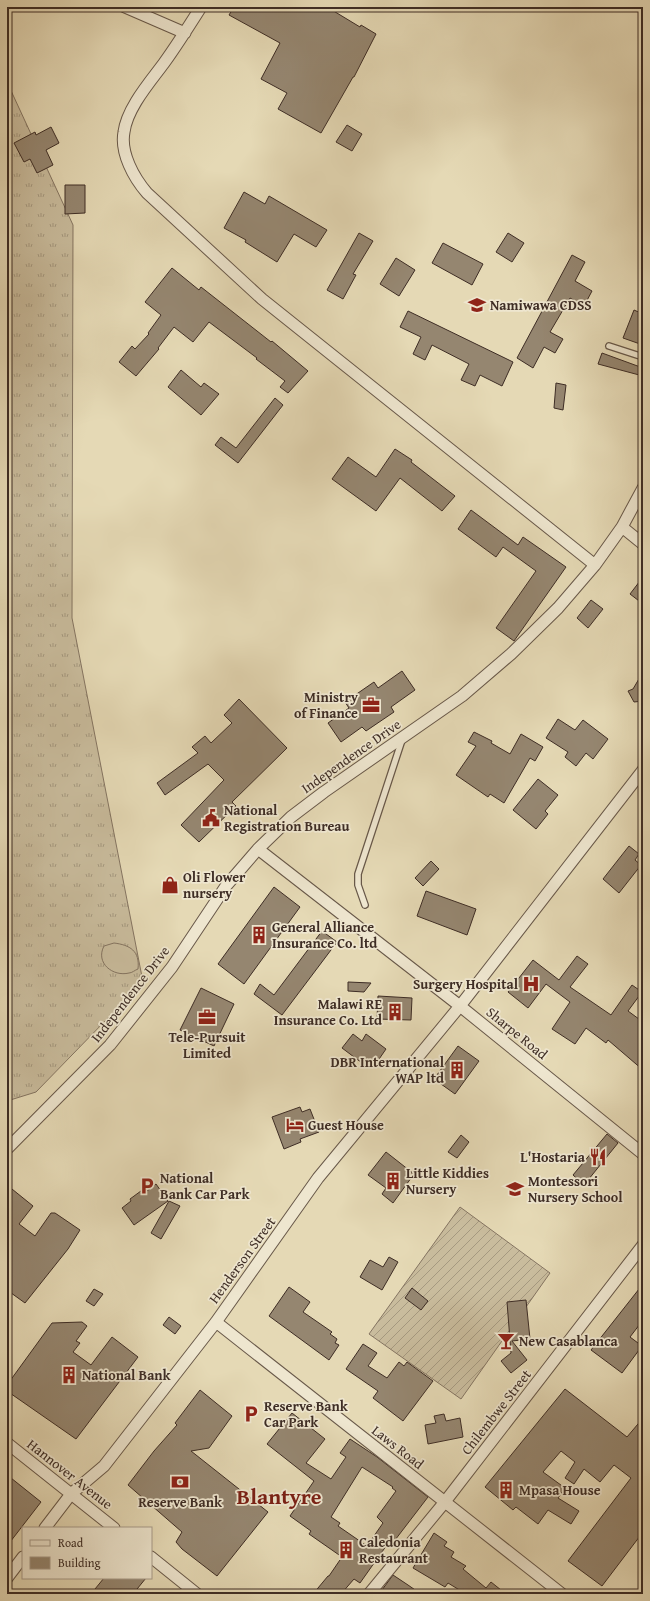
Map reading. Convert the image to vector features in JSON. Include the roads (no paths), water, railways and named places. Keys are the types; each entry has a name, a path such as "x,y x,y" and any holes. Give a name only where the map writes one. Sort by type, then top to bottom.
{"street":[{"path":"125,7 185,33"},
{"path":"201,7 185,33 140,96 128,118 124,132 124,147 137,181 147,193 262,299 595,565"},
{"name":"Independence Drive","path":"7,1149 110,1045 172,967 226,886 258,849 291,817 324,792 462,696 512,654 558,608 595,565 622,527 643,488"},
{"path":"622,527 643,544"},
{"name":"Henderson Street","path":"46,1527 71,1494 104,1466 216,1322 318,1178 460,1006 643,770"},
{"name":"Sharpe Road","path":"258,849 460,1006 643,1154"},
{"name":"Chilembwe Street","path":"369,1594 444,1503 643,1245"},
{"name":"Laws Road","path":"216,1322 444,1503 562,1594"},
{"name":"Hannover Avenue","path":"7,1443 113,1527"},
{"path":"7,1578 22,1558"},
{"path":"152,1558 197,1594"}],"lane":[{"path":"609,346 643,357"},
{"path":"365,905 358,885 358,874 402,738"}],"place":[{"name":"Namiwawa CDSS","path":"477,305"},
{"name":"Ministry of Finance","path":"371,705"},
{"name":"National Registration Bureau","path":"211,818"},
{"name":"Oli Flower nursery","path":"170,885"},
{"name":"General Alliance Insurance Co. ltd","path":"259,935"},
{"name":"Surgery Hospital","path":"531,984"},
{"name":"Malawi RE Insurance Co. Ltd","path":"395,1012"},
{"name":"Tele-Pursuit Limited","path":"207,1017"},
{"name":"DBR International WAP ltd","path":"457,1070"},
{"name":"Guest House","path":"295,1125"},
{"name":"L'Hostaria","path":"598,1157"},
{"name":"Little Kiddies Nursery","path":"393,1181"},
{"name":"National Bank Car Park","path":"147,1186"},
{"name":"Montessori Nursery School","path":"515,1189"},
{"name":"New Casablanca","path":"506,1341"},
{"name":"National Bank","path":"69,1375"},
{"name":"Reserve Bank Car Park","path":"251,1414"},
{"name":"Reserve Bank","path":"180,1482"},
{"name":"Mpasa House","path":"506,1490"},
{"name":"Caledonia Restaurant","path":"346,1550"}],"district":[{"name":"Blantyre","path":"279,1496"}]}
